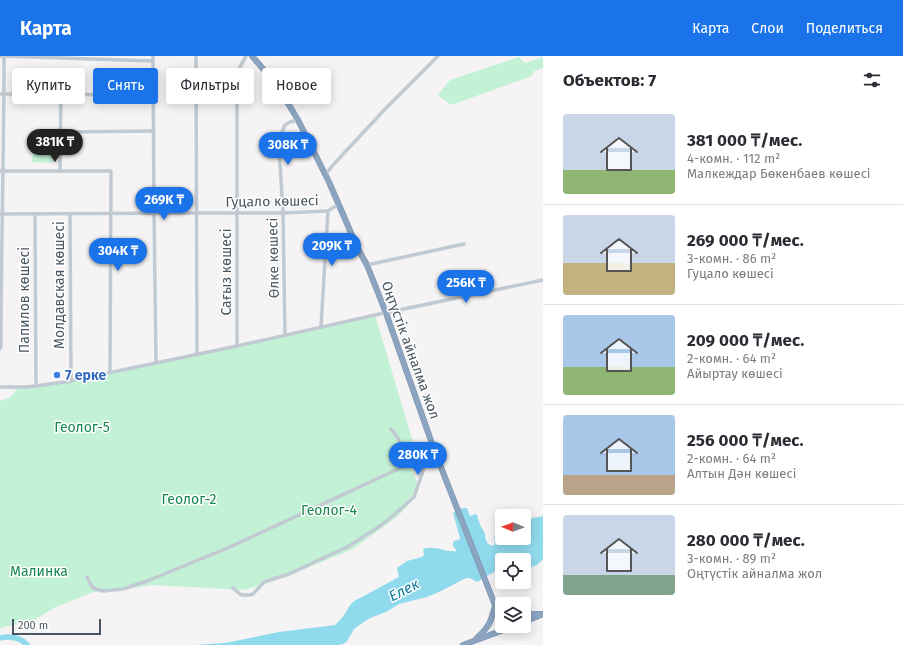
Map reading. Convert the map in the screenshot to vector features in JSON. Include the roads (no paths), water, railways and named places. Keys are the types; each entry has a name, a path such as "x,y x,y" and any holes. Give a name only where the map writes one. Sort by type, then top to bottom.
{"highway":[{"name":"Оңтүстік айналма жол","path":"252,56 277,85 298,120 339,204 358,250 367,265 494,605"},
{"path":"473,642 485,631 490,623 494,605"},
{"path":"531,614 543,614"},
{"path":"531,619 543,614"},
{"path":"463,645 495,632"}],"street":[{"path":"0,56 153,61"},
{"path":"0,349 2,94 4,56"},
{"path":"153,56 153,68"},
{"path":"196,56 197,355"},
{"name":"Сағыз көшесі","path":"237,346 237,78 239,69 246,56"},
{"path":"325,175 387,107 438,56"},
{"path":"60,171 61,104"},
{"path":"153,104 156,362"},
{"name":"Өлке көшесі","path":"285,335 283,213 279,141 285,125 298,120"},
{"path":"61,132 153,131"},
{"path":"2,171 111,171 110,372"},
{"path":"321,327 328,211 339,204"},
{"name":"Гуцало көшесі","path":"1,214 283,213 328,211"},
{"name":"Молдавская көшесі","path":"70,214 71,380"},
{"name":"Папилов көшесі","path":"35,215 36,386"},
{"path":"367,265 464,244"},
{"path":"0,387 27,387 71,380 197,355 543,280"},
{"path":"391,429 398,438 409,464 418,469 422,468 436,452"},
{"path":"87,577 94,588 102,591 122,589 147,581 230,547 409,464"},
{"path":"233,588 241,595 253,594 264,582 289,574 353,544 380,526 414,498 425,465"}],"water":[{"path":"467,508 470,516 477,515 488,544 493,546 495,544 531,545 531,519 543,516 543,559 537,565 531,567 531,553 495,553 495,572 477,582 470,578 466,578 427,597 399,604 386,612 370,618 358,626 343,644 195,645 225,643 279,632 335,625 344,616 353,602 399,577 397,568 407,561 422,557 424,555 423,549 432,548 457,551 453,546 453,542 460,538 453,513 457,510"}],"waterway":[{"name":"Елек","path":"0,638 15,638 22,640 27,645"}],"place":[{"name":"7 ерке","path":"57,375"}],"park label":[{"name":"Геолог-5","path":"82,427"},
{"name":"Геолог-2","path":"189,499"},
{"name":"Геолог-4","path":"329,510"},
{"name":"Малинка","path":"39,571"}]}
